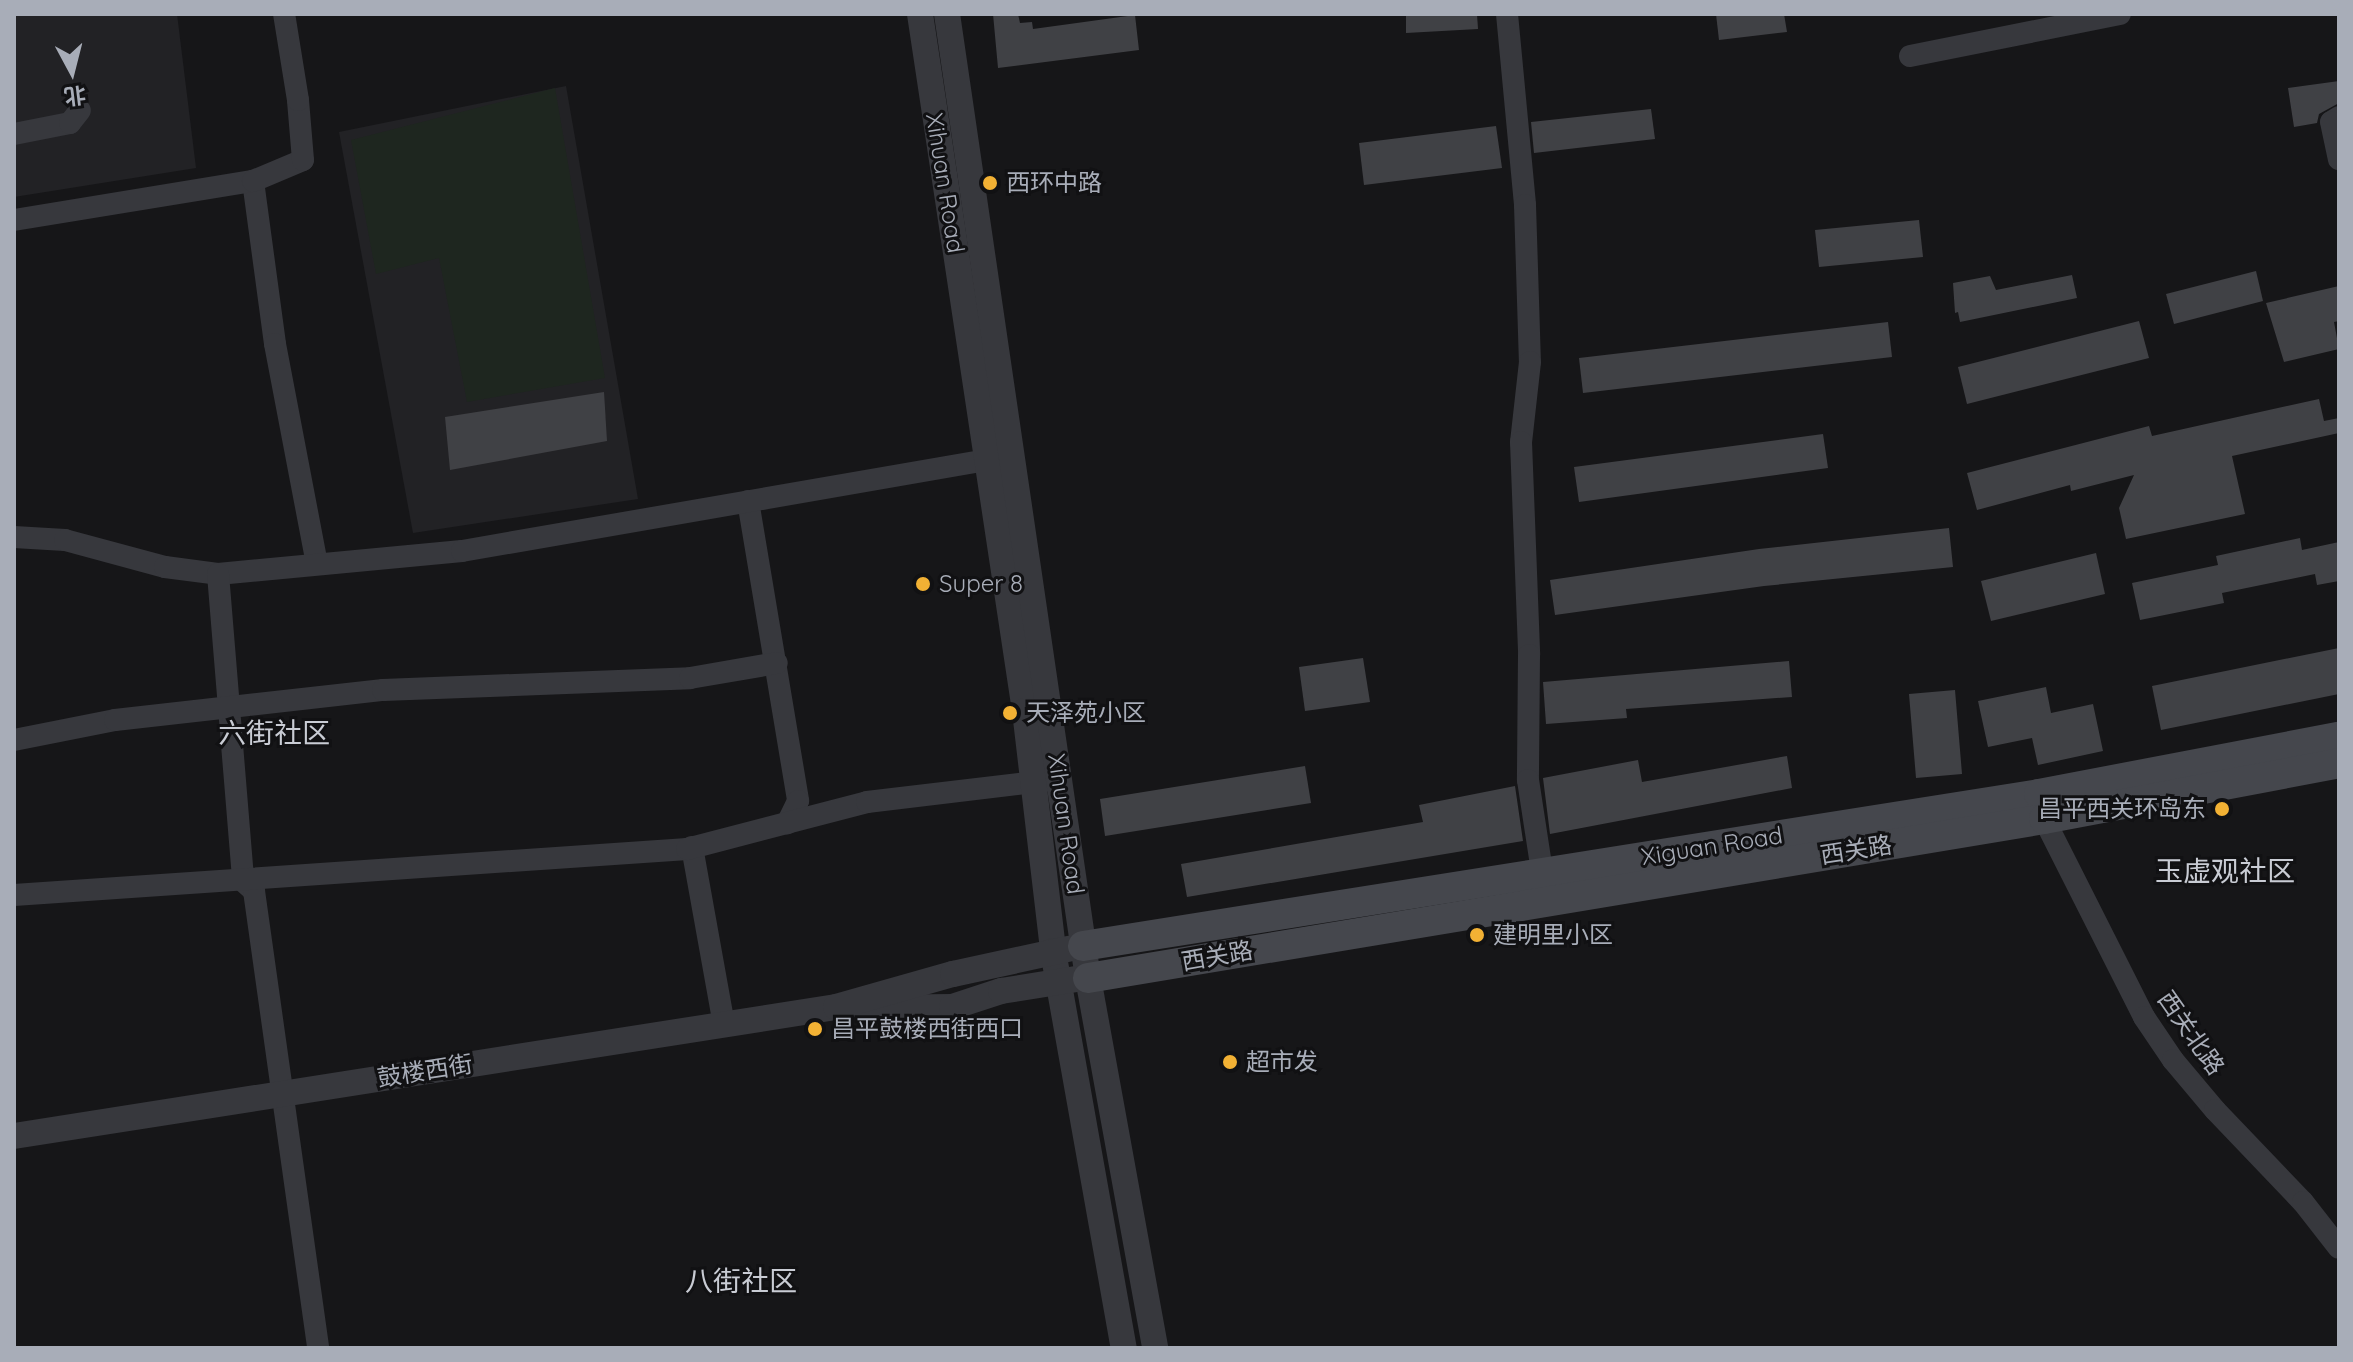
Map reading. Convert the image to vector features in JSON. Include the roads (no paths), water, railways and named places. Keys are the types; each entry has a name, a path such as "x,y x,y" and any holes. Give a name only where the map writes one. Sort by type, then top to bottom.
{"main road":[{"name":"Xiguan Road","path":"1083,946 2039,794 2339,737"},
{"name":"西关路","path":"1073,980 2044,819 2339,763"}],"street":[{"path":"14,220 253,181 303,160 298,100 284,14"},
{"name":"Xihuan Road","path":"920,14 998,458 1046,781 1083,946 1073,980 1124,1348"},
{"name":"Xihuan Road","path":"947,14 998,458"},
{"path":"1507,14 1525,205 1530,362 1521,442 1529,655 1528,780 1542,872"},
{"path":"1910,56 2080,18 2120,14"},
{"path":"14,134 70,123 80,110"},
{"path":"2339,117 2331,122 2339,159"},
{"path":"253,181 275,344 317,564"},
{"path":"14,537 65,540 165,567 218,574 462,551 998,458"},
{"path":"748,501 798,801 787,824"},
{"path":"218,574 243,881 254,891 318,1348"},
{"path":"14,740 115,720 383,690 690,678 777,663"},
{"path":"14,895 692,847 867,802 1046,781"},
{"name":"Xihuan Road","path":"1046,781 1053,951 1073,980 1155,1348"},
{"name":"西关北路","path":"2044,819 2144,1017 2173,1060 2215,1110 2303,1202 2339,1248"},
{"path":"692,847 724,1025"},
{"name":"鼓楼西街","path":"14,1136 836,1007 1083,946"},
{"name":"鼓楼西街","path":"836,1007 952,1007 1001,991 1073,980"}],"place":[{"name":"西环中路","path":"990,183"},
{"name":"Super 8","path":"923,584"},
{"name":"天泽苑小区","path":"1010,713"},
{"name":"昌平西关环岛东","path":"2222,809"},
{"name":"建明里小区","path":"1477,935"},
{"name":"昌平鼓楼西街西口","path":"815,1029"},
{"name":"超市发","path":"1230,1062"}],"district":[{"name":"六街社区","path":"274,733"},
{"name":"玉虚观社区","path":"2225,871"},
{"name":"八街社区","path":"741,1281"}]}
